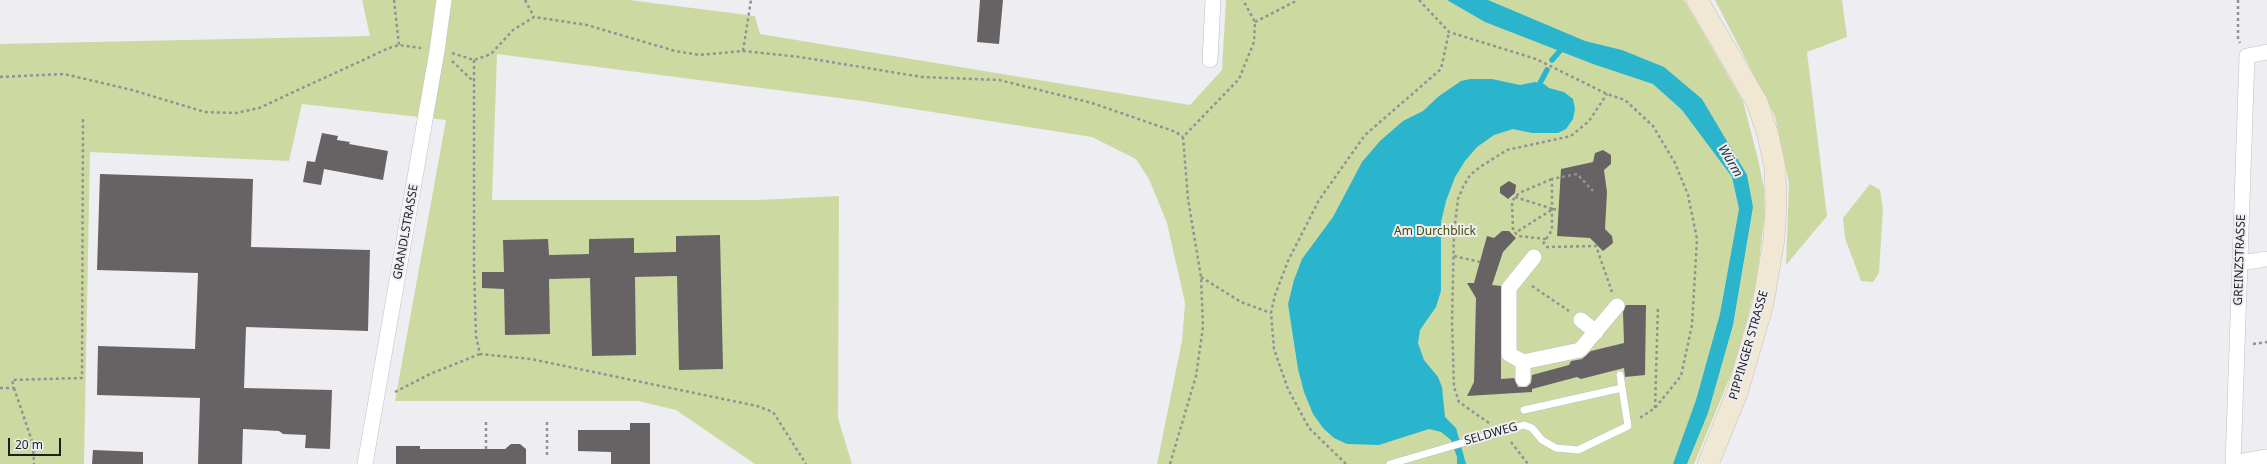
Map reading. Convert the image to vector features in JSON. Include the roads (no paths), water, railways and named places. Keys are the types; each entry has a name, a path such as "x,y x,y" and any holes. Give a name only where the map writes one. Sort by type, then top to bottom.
{"main road":[{"name":"PIPPINGER STRASSE","path":"1698,0 1757,102 1768,135 1775,168 1776,206 1774,239 1763,304 1737,393 1708,464"}],"street":[{"name":"GRANDLSTRASSE","path":"365,464 437,51 444,0"},
{"path":"1210,60 1213,0"},
{"name":"GREINZSTRASSE","path":"2233,463 2247,56 2267,52"},
{"path":"1538,254 1521,279 1510,288 1509,354 1523,362 1580,350 1617,306"},
{"path":"2240,263 2267,259"},
{"path":"1581,320 1596,332"},
{"path":"1523,362 1523,378"},
{"path":"2233,463 2267,457"}],"lane":[{"path":"1524,410 1622,388 1620,375"},
{"name":"SELDWEG","path":"1390,464 1501,431 1527,425 1542,440 1556,448 1578,450 1628,426 1622,388"}],"water":[{"name":"Würm","path":"1447,0 1488,0 1585,41 1622,50 1664,67 1702,99 1747,175 1753,207 1733,325 1708,413 1687,464 1673,464 1696,400 1720,314 1739,209 1732,177 1682,110 1653,84 1593,64 1485,22"},
{"path":"1470,79 1492,79 1520,85 1535,82 1544,84 1549,88 1564,92 1573,99 1575,109 1573,119 1566,129 1558,133 1532,133 1513,129 1494,135 1477,147 1465,161 1455,177 1446,201 1441,222 1441,291 1436,307 1420,330 1418,343 1424,360 1438,377 1442,387 1445,417 1456,428 1466,464 1457,464 1457,457 1451,440 1441,432 1429,429 1379,445 1347,444 1334,438 1323,428 1313,414 1304,392 1298,369 1288,304 1294,280 1302,259 1333,217 1362,162 1380,141 1403,121 1423,111 1439,96 1461,81"}],"waterway":[{"path":"1552,60 1565,45"},
{"path":"1540,83 1547,70"}],"park label":[{"name":"Am Durchblick","path":"1435,232"}]}
